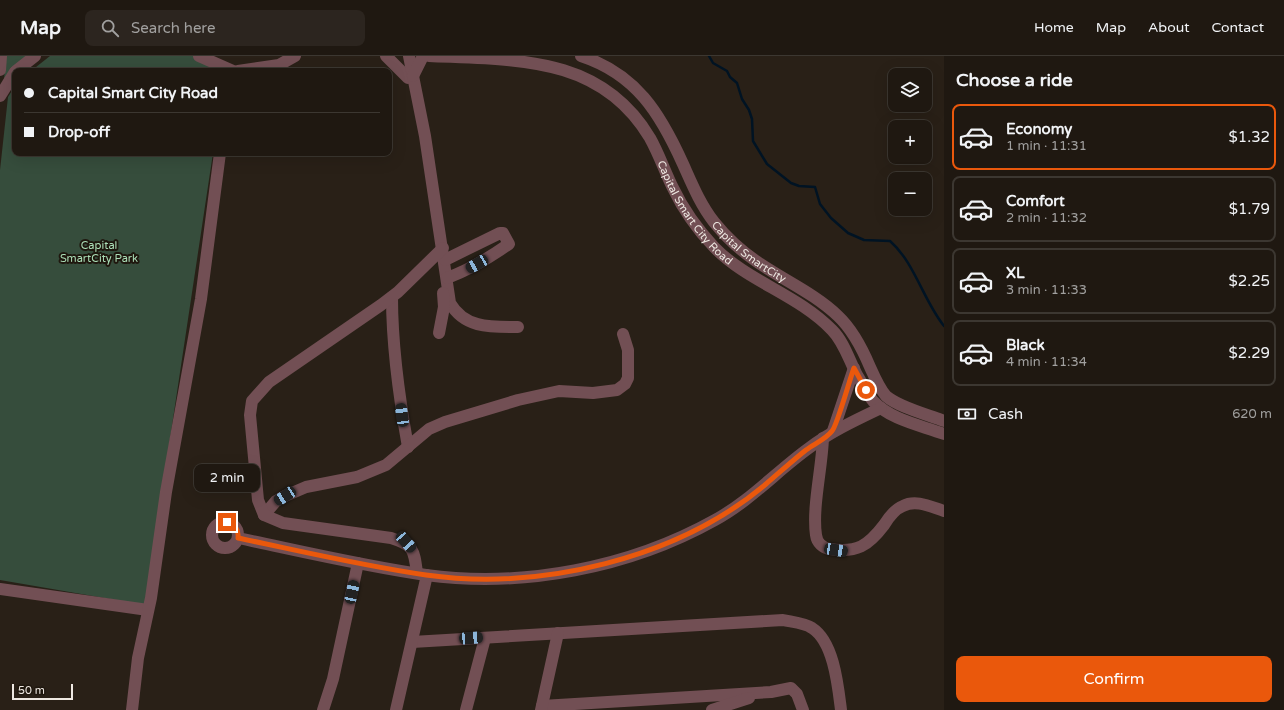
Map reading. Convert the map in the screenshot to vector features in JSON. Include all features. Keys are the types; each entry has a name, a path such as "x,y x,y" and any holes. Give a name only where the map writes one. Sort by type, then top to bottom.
{"street":[{"path":"0,70 1,56"},
{"path":"21,68 35,56"},
{"path":"199,56 225,68"},
{"path":"258,68 279,65 295,56"},
{"path":"386,56 410,77"},
{"path":"403,56 410,77 447,278 447,303 439,333"},
{"path":"409,56 410,77"},
{"path":"410,77 423,56"},
{"name":"Capital Smart City Road","path":"429,56 537,62 570,68 588,75 605,85 624,100 640,120 651,139 673,190 687,213 715,248 735,265 816,314 834,332 873,401 887,413 942,427"},
{"name":"Capital SmartCity","path":"580,56 592,60 619,75 644,96 660,118 699,200 713,221 732,243 756,261 822,302 840,317 855,336 877,382 887,396 942,427"},
{"path":"0,96 12,78"},
{"path":"132,710 138,658 148,610 170,470 201,299 220,156"},
{"path":"396,710 412,642 422,574 415,552 406,542 391,538 283,523 264,515 258,500 250,415 252,401 269,382 392,297 442,254 503,233 509,244 479,263 447,278"},
{"path":"442,254 447,303 459,314 475,324 491,327 518,326"},
{"path":"392,297 393,342 408,447"},
{"path":"264,515 276,501 306,487 357,477 386,465 428,429 518,400 559,391 593,393 617,390 625,384 628,378 628,350 623,334"},
{"path":"833,431 854,368"},
{"path":"238,538 358,563 422,574 495,578 561,573 614,561 664,544 716,520 746,501 807,449 833,431 881,408"},
{"path":"823,438 822,463 816,515 816,537 821,546 826,549 847,552 859,548 876,535 888,519 903,506 911,503 925,504 944,511"},
{"path":"323,710 333,679 358,563"},
{"path":"0,589 148,610"},
{"path":"412,642 783,620 812,628 824,638 830,652 841,710"},
{"path":"558,633 541,708 610,706 771,692"},
{"path":"466,710 485,638"},
{"path":"712,710 771,692 791,688 797,694 803,710"}],"green space":[{"path":"6,56 34,56 19,68 12,68 12,74 4,80"},
{"path":"50,56 194,56 216,68 35,68"},
{"name":"Capital SmartCity Park","path":"12,91 12,156 213,156 145,605 0,580 0,170 8,97"}],"waterway":[{"path":"709,56 713,63 727,71 730,77 737,83 742,99 749,110 752,119 753,141 767,164 791,183 799,186 815,187 820,204 831,218 848,233 864,240 890,241 899,250 913,271 930,305 944,326"}],"route":[{"path":"227,522 233,524 237,528 238,538 363,564 427,575 515,578 561,573 614,561 664,544 716,520 746,501 807,449 833,431 854,368 866,390"}]}
